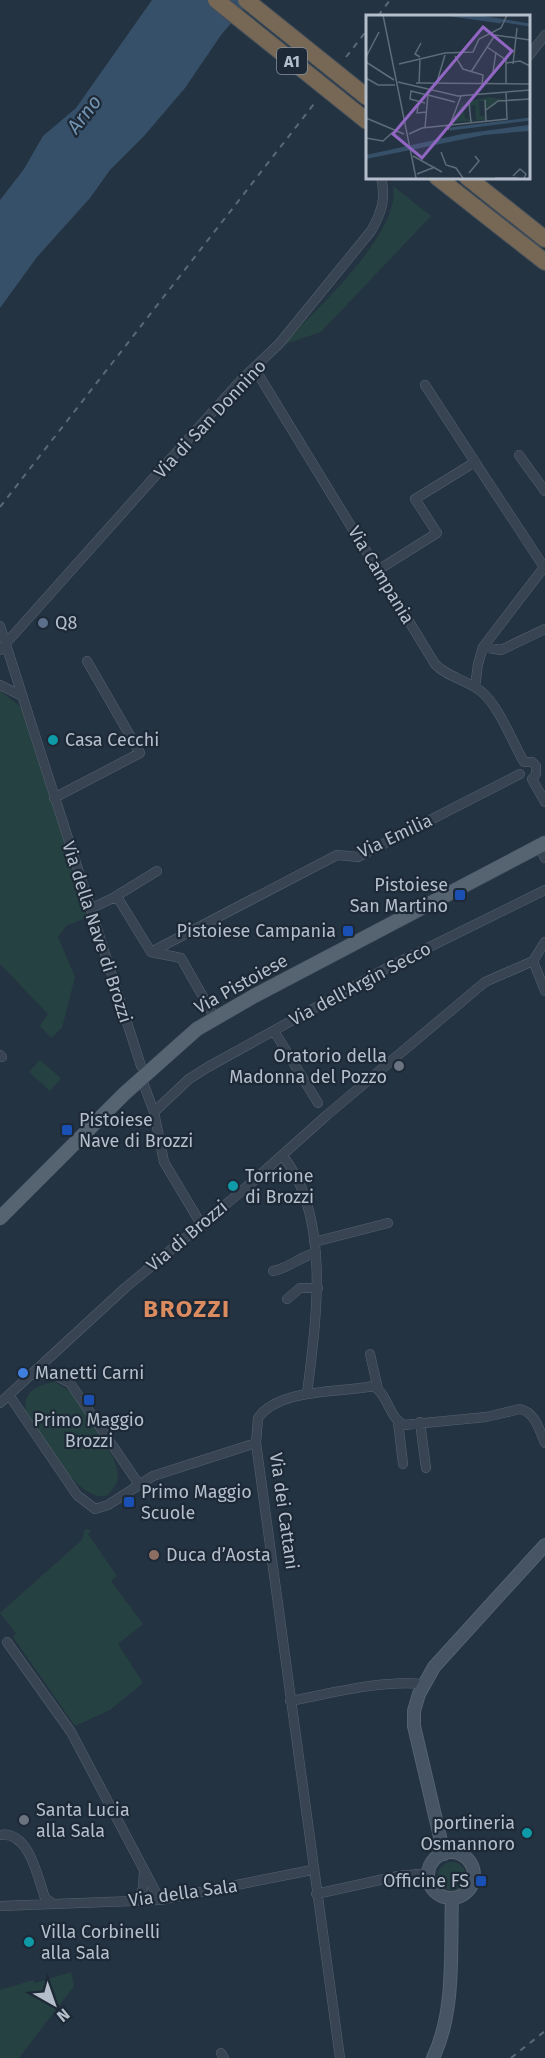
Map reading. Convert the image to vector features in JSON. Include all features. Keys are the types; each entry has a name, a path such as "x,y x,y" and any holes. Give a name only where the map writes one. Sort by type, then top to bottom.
{"highway":[{"name":"A1","path":"216,0 366,120"},
{"name":"A1","path":"246,0 366,96"},
{"path":"438,178 545,262"},
{"path":"468,178 545,239"}],"main road":[{"name":"Via Pistoiese","path":"0,1218 177,1034 211,1011 543,845"},
{"name":"Via Pistoiese","path":"0,1207 141,1072 215,1018 543,845"}],"street":[{"path":"530,54 545,35"},
{"name":"Via di San Donnino","path":"2,647 241,380 279,344 371,231 382,212 384,191 381,178"},
{"name":"Via Campania","path":"255,369 435,664 446,674 475,687 491,703 524,762"},
{"path":"425,385 544,566 483,647 477,664 475,687"},
{"path":"519,454 545,491"},
{"path":"378,570 437,533 415,499 475,462"},
{"name":"Via della Nave di Brozzi","path":"0,626 2,647 22,696 154,1112 164,1161 201,1224"},
{"path":"483,647 501,650 545,629"},
{"path":"54,798 140,753 87,661"},
{"path":"0,686 22,696"},
{"path":"524,762 541,764 532,778 526,779 520,774 519,769 524,762"},
{"name":"Via Emilia","path":"151,952 337,855 358,857 520,774"},
{"path":"532,778 545,802"},
{"path":"90,909 157,871"},
{"name":"Via dell'Argin Secco","path":"154,1112 189,1079 387,968 545,890"},
{"path":"112,898 123,904 151,952 181,958 211,1011"},
{"path":"545,942 533,962 545,991"},
{"name":"Via di Brozzi","path":"0,1403 125,1288 282,1155 323,1109 485,982 533,962"},
{"path":"274,1031 323,1109"},
{"path":"282,1155 299,1179 316,1253 318,1288 307,1394"},
{"path":"314,1242 388,1223"},
{"path":"273,1271 286,1269 308,1255 316,1253"},
{"path":"287,1299 300,1288 318,1288"},
{"path":"370,1354 378,1389 398,1422 403,1464"},
{"path":"31,1376 55,1375 70,1383 138,1483"},
{"name":"Via dei Cattani","path":"340,2058 312,1870 256,1443 258,1418 263,1410 273,1404 307,1394 373,1386 378,1389"},
{"path":"9,1395 77,1495 91,1507 104,1507 138,1483 153,1476 256,1443"},
{"path":"398,1422 404,1425 486,1417 520,1409 536,1421 545,1443"},
{"path":"420,1422 426,1468"},
{"path":"444,1854 414,1721 423,1684 434,1667 545,1545"},
{"path":"7,1642 68,1725 160,1900"},
{"path":"290,1701 373,1686 405,1682 423,1684"},
{"path":"0,1835 14,1836 24,1846 46,1902"},
{"path":"455,1853 464,1857 474,1872 469,1889 462,1895 452,1898 435,1892 429,1881 433,1862 444,1854 455,1853"},
{"path":"136,1902 144,1884 143,1866"},
{"name":"Via della Sala","path":"0,1906 46,1902 160,1900 312,1870"},
{"path":"316,1894 398,1876 429,1873"},
{"path":"433,2058 448,2007 452,1898"}],"green space":[{"path":"393,186 431,216 321,332 283,345 334,292 370,248 384,226 392,205"},
{"path":"0,691 21,707 88,917 66,926 58,937 75,977 62,1028 51,1038 40,1026 48,1014 0,964"},
{"path":"40,1060 61,1078 50,1091 29,1072"},
{"path":"55,1382 73,1394 113,1457 118,1473 117,1483 108,1495 97,1496 74,1480 27,1416 26,1402 31,1392 41,1385"},
{"path":"85,1529 92,1531 88,1534 117,1576 111,1581 143,1624 118,1644 143,1683 110,1710 75,1726 13,1637 16,1633 0,1613 82,1540"},
{"path":"452,1862 462,1866 466,1876 462,1886 452,1890 442,1886 438,1876 442,1866"},
{"path":"71,1972 74,1986 19,2058 0,2058 0,1990 33,1980 35,1983"}],"water":[{"name":"Arno","path":"152,0 251,0 221,35 185,88 144,136 110,170 90,198 37,257 0,308 0,200 24,169 43,136 76,108"}],"railway":[{"path":"379,15 390,0"},
{"path":"346,57 366,32"},
{"path":"0,507 317,100"},
{"path":"511,2058 545,2031"}],"place":[{"name":"Q8","path":"43,623"},
{"name":"Casa Cecchi","path":"53,740"},
{"name":"Pistoiese San Martino","path":"460,895"},
{"name":"Pistoiese Campania","path":"348,931"},
{"name":"Oratorio della Madonna del Pozzo","path":"399,1066"},
{"name":"Pistoiese Nave di Brozzi","path":"67,1130"},
{"name":"Torrione di Brozzi","path":"233,1186"},
{"name":"Manetti Carni","path":"23,1373"},
{"name":"Primo Maggio Brozzi","path":"89,1400"},
{"name":"Primo Maggio Scuole","path":"129,1502"},
{"name":"Duca d’Aosta","path":"154,1555"},
{"name":"Santa Lucia alla Sala","path":"24,1820"},
{"name":"portineria Osmannoro","path":"527,1833"},
{"name":"Officine FS","path":"481,1881"},
{"name":"Villa Corbinelli alla Sala","path":"29,1942"}],"district":[{"name":"BROZZI","path":"187,1309"}]}
